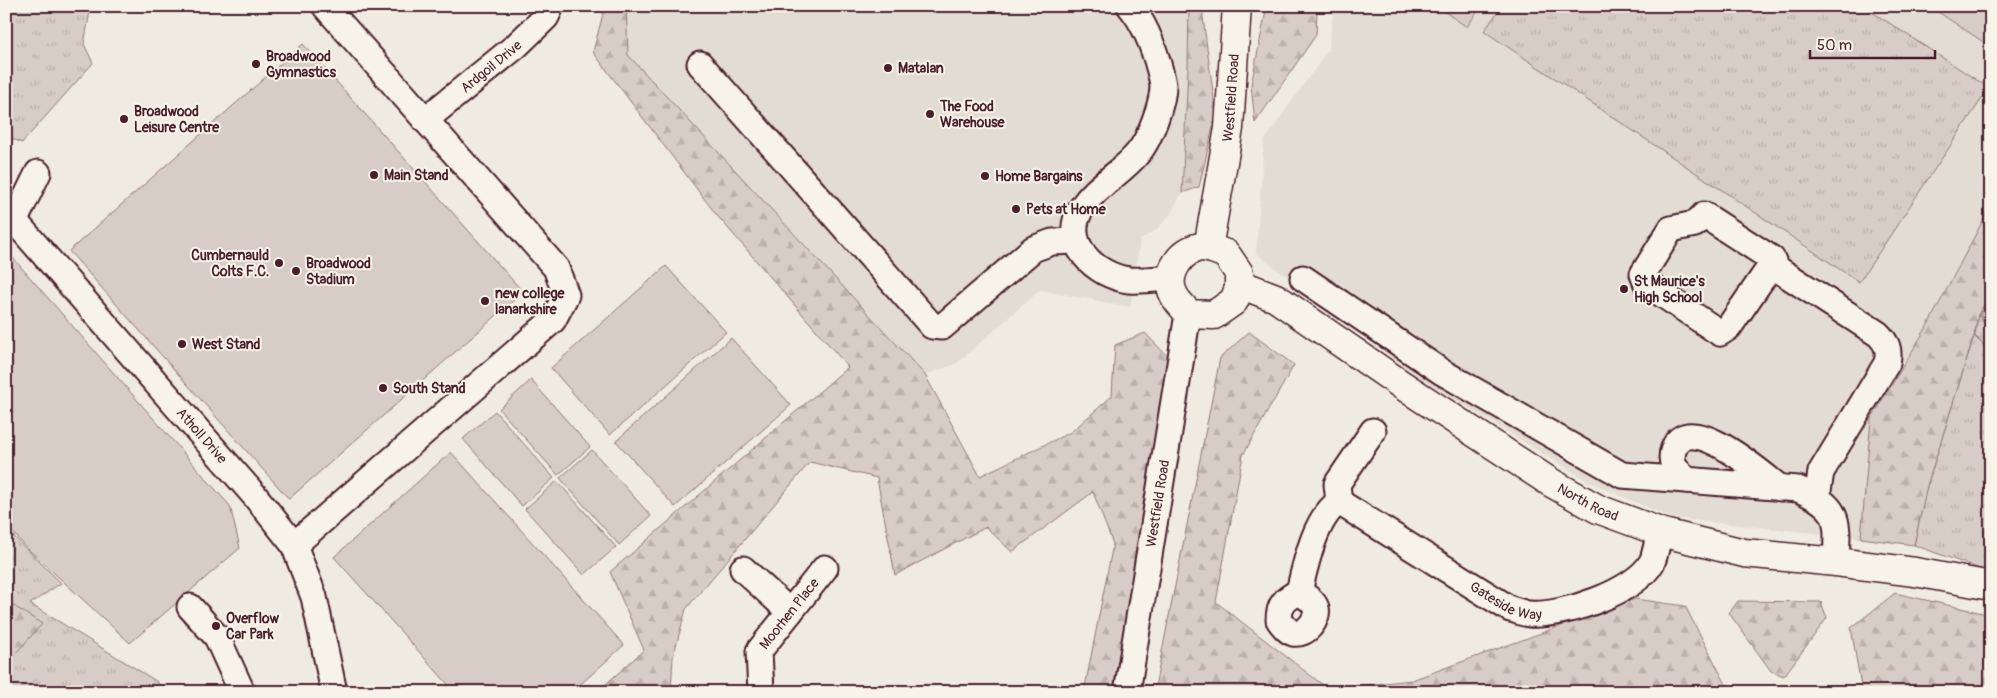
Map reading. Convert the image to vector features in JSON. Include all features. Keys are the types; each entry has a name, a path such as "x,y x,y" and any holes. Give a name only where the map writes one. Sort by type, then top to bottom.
{"main road":[{"name":"Westfield Road","path":"1208,248 1229,128 1236,6"},
{"path":"1196,248 1208,248 1226,254 1239,273 1239,288 1234,301 1214,315 1188,314 1173,294 1171,278 1173,270 1182,256 1196,248"},
{"name":"North Road","path":"1239,288 1250,288 1276,298 1410,390 1550,482 1598,509 1660,532 1744,553 1915,572 1991,586"}],"street":[{"path":"294,545 553,320 566,295 556,268 325,6"},
{"name":"Ardgoil Drive","path":"425,120 516,46 546,17 551,6"},
{"path":"1130,6 1139,17 1148,35 1156,56 1163,86 1155,122 1139,153 1081,208 1074,223 1076,241 1085,257 1104,273 1129,280 1171,278"},
{"path":"1148,35 1154,14 1152,6"},
{"path":"700,64 932,326 942,327 1032,249 1052,242 1076,241"},
{"path":"11,216 38,173"},
{"path":"1776,268 1768,270 1729,327 1720,333 1646,284 1642,274 1672,229 1695,224 1704,215 1772,259 1776,268 1878,334 1886,342 1890,353 1888,363 1821,472 1818,497"},
{"name":"Atholl Drive","path":"11,216 248,488 294,545 314,597 334,692"},
{"path":"1303,278 1442,372 1622,475 1798,489 1818,497 1830,510 1837,525 1836,562"},
{"name":"Westfield Road","path":"1127,692 1188,314"},
{"path":"1299,592 1308,553 1324,519 1333,506 1339,502 1337,484 1373,431"},
{"path":"1687,480 1674,466 1671,455 1676,442 1688,435 1702,436 1717,442 1780,488"},
{"name":"Gateside Way","path":"1339,502 1510,609 1529,614 1550,612 1585,604 1609,596 1637,579 1652,562 1660,532"},
{"name":"Moorhen Place","path":"761,692 758,651 825,568"},
{"path":"743,569 790,612"},
{"path":"190,607 217,637 242,692"}],"shaded area":[{"path":"626,6 1189,6 1182,193 1170,215 1156,230 1140,240 1130,307 1040,290 956,364 925,375 628,55"},
{"name":"St Maurice's High School","path":"1346,6 1436,6 1467,27 1481,6 1991,6 1991,205 1928,325 1871,419 1861,538 1672,518 1589,482 1413,374 1256,253 1264,141 1328,50 1334,9"}],"green space":[{"path":"6,6 91,6 84,44 93,63 22,143 13,139 6,141"},
{"path":"605,6 626,6 628,55 925,375 980,476 1071,432 1112,396 1115,345 1145,333 1170,359 1113,692 1084,692 1113,544 1093,492 1012,552 986,527 895,575 877,478 810,462 686,609 673,657 671,691 597,692 644,650 610,572 848,367 715,213 593,52"},
{"path":"1189,6 1203,6 1216,114 1199,187 1182,193 1188,69"},
{"path":"1267,6 1346,6 1317,10 1316,35 1255,123 1251,85"},
{"path":"1436,6 1481,6 1467,27"},
{"path":"1502,6 1863,6 1989,88 1859,282 1484,31"},
{"path":"1929,6 1991,6 1991,47"},
{"name":"Broadwood Stadium","path":"303,44 523,292 289,499 69,251"},
{"path":"1991,205 1991,294 1978,315 1974,336 1927,486 1914,545 1861,538 1871,419 1928,325"},
{"path":"6,250 230,506 240,548 130,643 28,549 6,525"},
{"path":"666,266 726,332 610,435 551,368"},
{"path":"1978,315 1991,329 1991,352 1975,336"},
{"path":"1249,332 1294,365 1243,455 1216,602 1328,689 1412,680 1635,599 1685,606 1730,692 1154,692 1220,358"},
{"path":"1974,336 1991,352 1991,573 1914,545 1927,486"},
{"path":"731,338 791,405 675,507 616,441"},
{"path":"531,380 590,447 558,475 499,409"},
{"path":"495,411 554,478 522,506 463,439"},
{"path":"592,450 651,516 619,545 560,478"},
{"path":"451,452 624,645 572,692 455,692 334,557"},
{"path":"557,481 616,547 584,575 525,509"},
{"path":"6,529 61,583 30,604 156,681 166,692 6,692"},
{"path":"1895,593 1991,615 1991,692 1862,692 1851,628"},
{"path":"6,601 42,624 6,664"},
{"path":"1738,601 1821,602 1827,618 1784,676 1771,671 1729,613"}],"water":[{"path":"1991,294 1991,329 1978,315"}],"place":[{"name":"Broadwood Gymnastics","path":"256,64"},
{"name":"Matalan","path":"888,68"},
{"name":"The Food Warehouse","path":"930,114"},
{"name":"Broadwood Leisure Centre","path":"124,119"},
{"name":"Main Stand","path":"374,175"},
{"name":"Home Bargains","path":"985,176"},
{"name":"Pets at Home","path":"1016,209"},
{"name":"Cumbernauld Colts F.C.","path":"279,263"},
{"name":"Broadwood Stadium","path":"296,271"},
{"name":"St Maurice's High School","path":"1624,289"},
{"name":"new college lanarkshire","path":"485,301"},
{"name":"West Stand","path":"182,344"},
{"name":"South Stand","path":"383,388"},
{"name":"Overflow Car Park","path":"216,626"}]}
